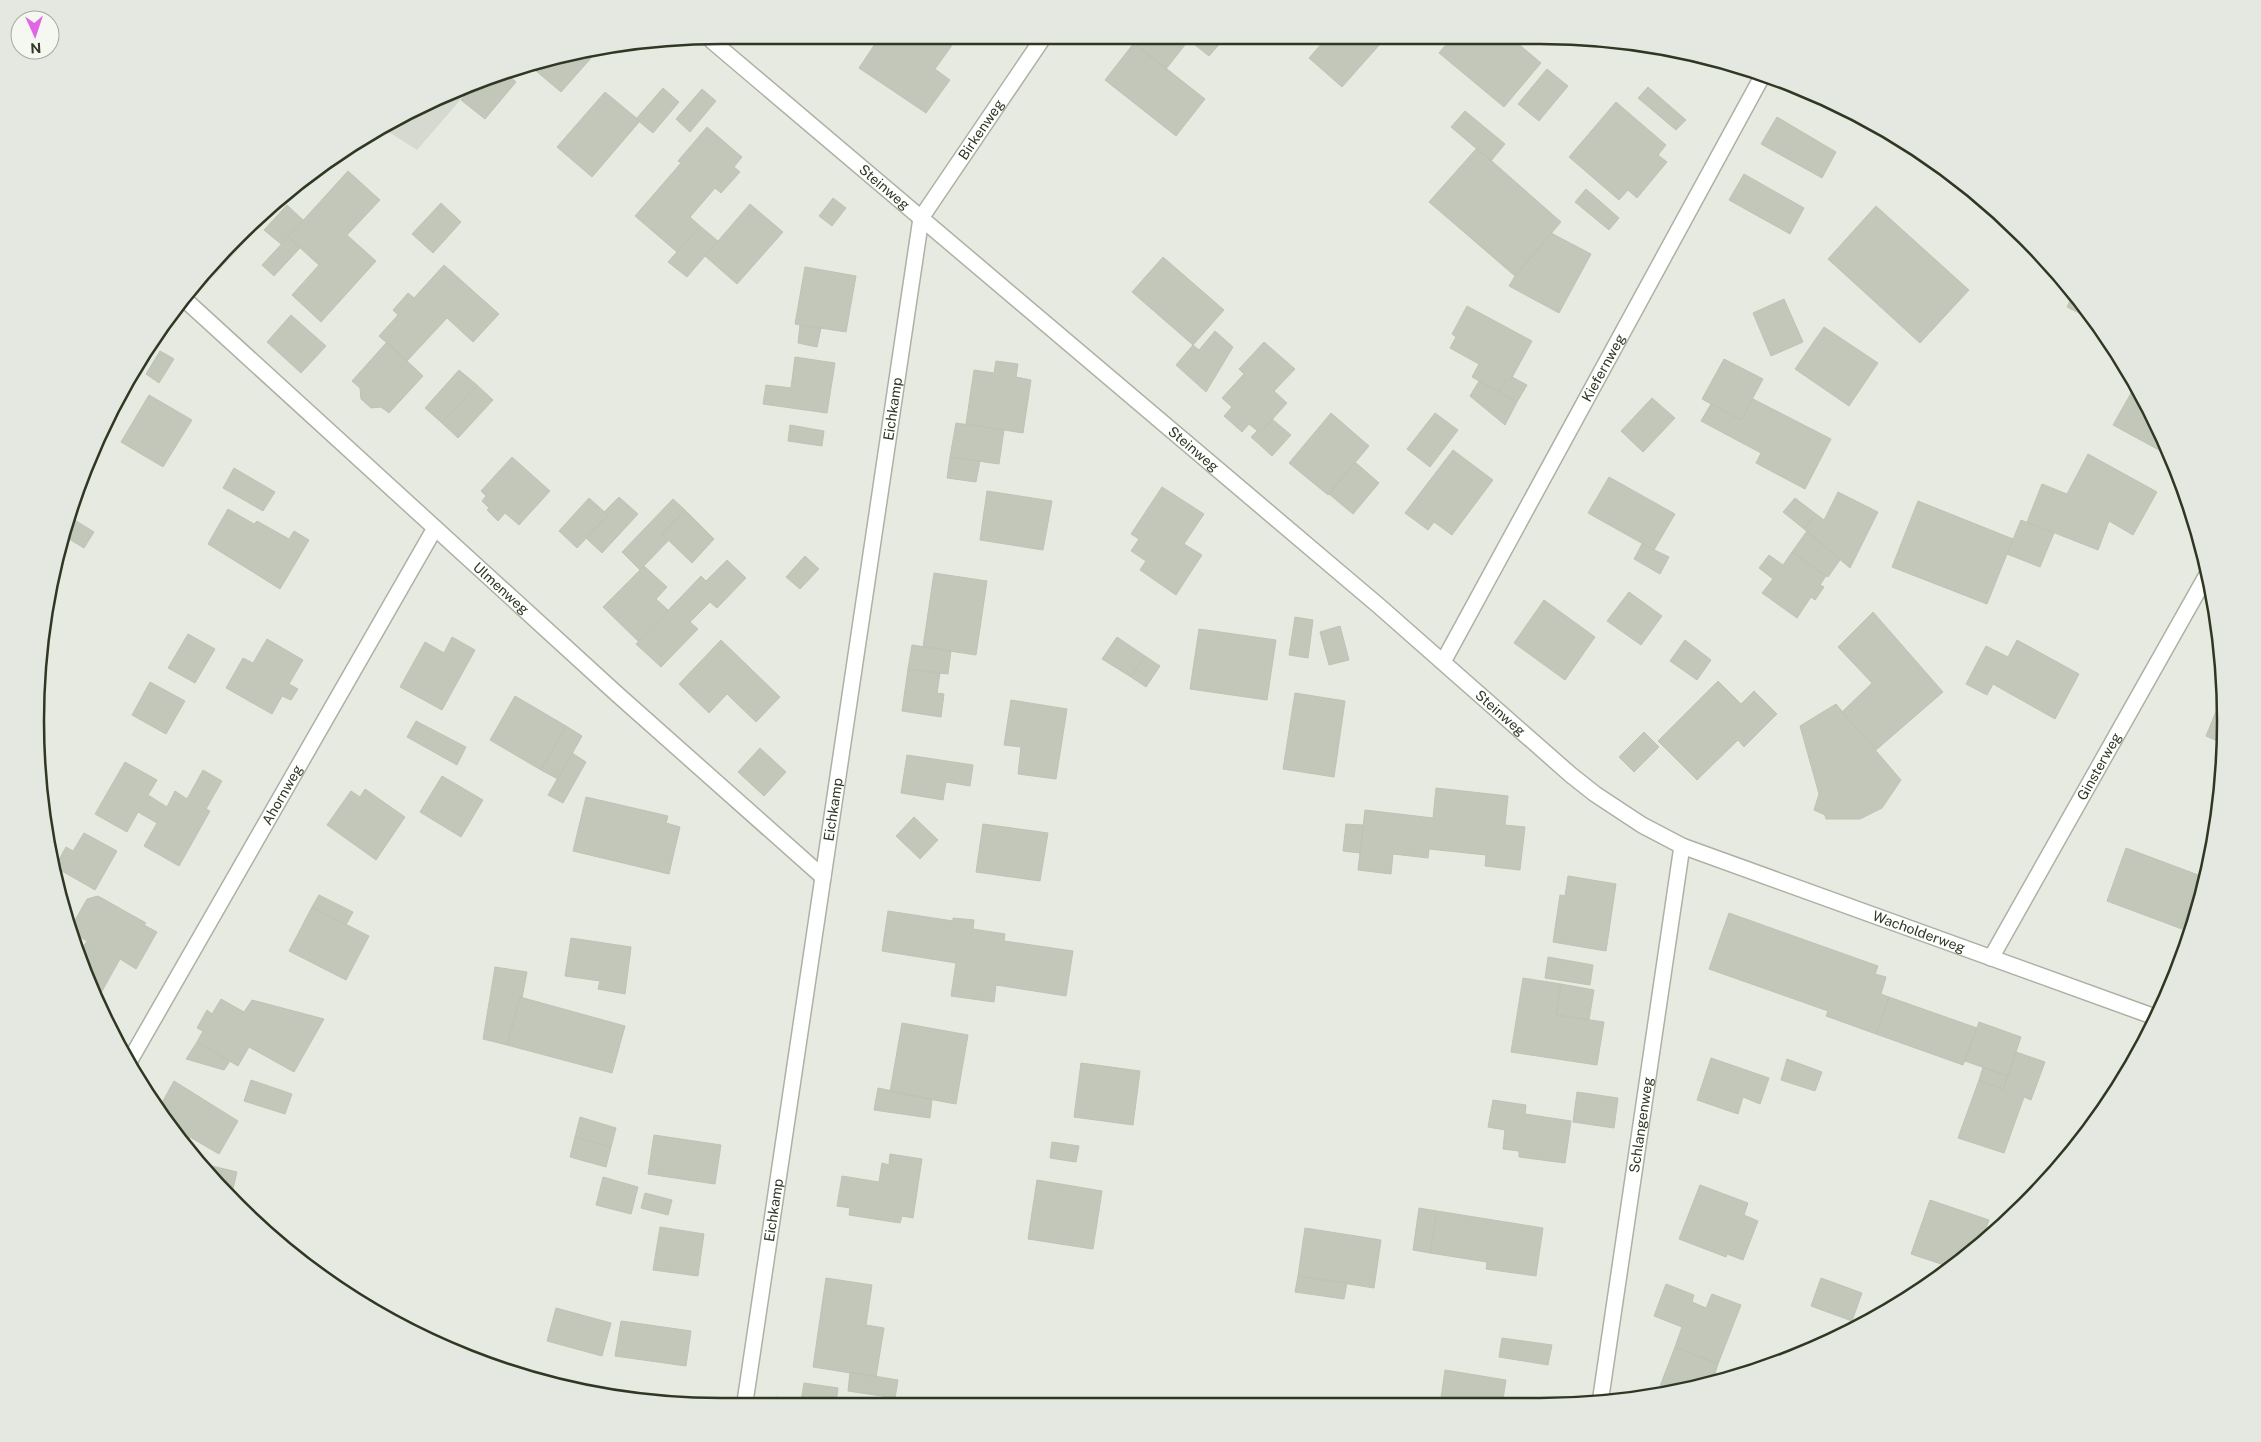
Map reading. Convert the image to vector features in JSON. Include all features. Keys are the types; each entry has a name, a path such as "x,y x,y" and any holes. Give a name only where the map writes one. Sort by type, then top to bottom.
{"street":[{"name":"Steinweg","path":"716,44 1596,794 1642,825 1682,846"},
{"name":"Birkenweg","path":"921,218 1039,44"},
{"name":"Kiefernweg","path":"1443,662 1760,81"},
{"name":"Eichkamp","path":"746,1398 921,218"},
{"name":"Ulmenweg","path":"189,303 617,694 823,877"},
{"name":"Ahornweg","path":"132,1056 435,528"},
{"name":"Ginsterweg","path":"1991,958 2203,583"},
{"name":"Wacholderweg","path":"1682,846 2150,1015"},
{"name":"Schlangenweg","path":"1601,1395 1682,846"}],"shaded area":[{"path":"466,94 417,150 387,131"},
{"path":"269,217 207,283 206,282 212,274"}],"building":[{"path":"875,44 953,44 935,69 950,80 926,113 859,68"},
{"path":"1133,44 1135,44 1205,99 1176,136 1105,80"},
{"path":"1135,44 1186,44 1166,69"},
{"path":"1194,44 1219,44 1209,56"},
{"path":"1321,44 1380,44 1342,87 1309,58"},
{"path":"1446,44 1519,44 1541,63 1504,107 1439,53"},
{"path":"592,56 561,92 535,70"},
{"path":"1547,69 1568,86 1539,121 1518,104"},
{"path":"511,78 516,82 485,119 461,100 468,93 503,80"},
{"path":"1648,87 1686,120 1676,130 1638,98"},
{"path":"663,88 679,102 653,133 636,119"},
{"path":"702,89 716,101 690,132 676,119"},
{"path":"605,92 640,121 592,177 557,147"},
{"path":"1616,102 1666,145 1658,155 1667,162 1637,198 1628,190 1619,200 1569,157"},
{"path":"1465,111 1505,144 1491,161 1451,127"},
{"path":"1777,117 1836,152 1822,178 1761,144"},
{"path":"707,127 742,157 734,167 740,172 721,193 715,188 690,217 700,226 677,252 635,216 681,163 678,161"},
{"path":"1477,148 1561,222 1515,276 1429,202"},
{"path":"348,171 380,200 347,235 376,261 321,322 292,295 319,265 288,237"},
{"path":"1744,174 1804,208 1790,234 1729,200"},
{"path":"1586,189 1619,218 1609,230 1575,202"},
{"path":"833,198 846,208 832,226 819,216"},
{"path":"441,203 461,222 433,253 412,234"},
{"path":"750,204 783,232 737,284 705,256"},
{"path":"287,205 303,220 281,244 264,230"},
{"path":"1876,206 1969,290 1920,343 1828,259"},
{"path":"700,226 718,241 687,277 668,262"},
{"path":"1551,233 1591,254 1559,313 1509,286 1515,276"},
{"path":"288,237 300,248 274,276 262,265"},
{"path":"1163,257 1224,310 1193,345 1132,292"},
{"path":"444,265 499,314 473,342 447,318 407,361 379,336 398,315 393,310 408,293 414,298"},
{"path":"805,267 856,276 846,332 795,324"},
{"path":"1784,299 1803,342 1771,356 1753,313"},
{"path":"2070,300 2080,314 2067,307"},
{"path":"1467,306 1532,341 1510,381 1506,379 1499,392 1472,377 1479,364 1450,348 1456,337 1452,334"},
{"path":"291,315 326,346 301,373 267,342"},
{"path":"800,325 821,328 817,347 798,343"},
{"path":"1824,327 1878,363 1849,406 1795,369"},
{"path":"1215,331 1233,347 1206,392 1176,365 1193,345 1199,350"},
{"path":"387,342 423,376 389,413 381,407 371,408 361,399 360,388 352,381"},
{"path":"1264,342 1295,369 1274,391 1287,403 1260,433 1249,424 1242,432 1224,416 1232,407 1222,398 1244,374 1239,369"},
{"path":"160,351 174,359 159,383 146,374"},
{"path":"795,357 835,363 827,413 763,404 766,385 791,388"},
{"path":"1724,359 1763,379 1741,420 1702,399"},
{"path":"996,361 1018,364 1016,377 1031,380 1023,433 966,424 974,370 994,373"},
{"path":"459,370 477,385 442,423 425,408"},
{"path":"1512,377 1527,385 1517,402 1499,392 1506,379 1510,381"},
{"path":"1479,381 1517,402 1505,425 1470,396"},
{"path":"477,385 493,400 458,438 442,423"},
{"path":"2132,392 2161,451 2113,425"},
{"path":"149,395 192,420 163,467 121,442"},
{"path":"1652,398 1675,418 1643,452 1621,431"},
{"path":"1753,399 1831,439 1805,489 1756,463 1761,453 1701,421 1711,404 1741,420"},
{"path":"1331,413 1369,446 1328,495 1289,463"},
{"path":"1435,413 1458,430 1430,467 1407,449"},
{"path":"1272,419 1291,435 1272,456 1251,437 1258,430 1260,433"},
{"path":"956,423 1004,430 999,464 950,457"},
{"path":"790,425 824,431 822,446 788,441"},
{"path":"1453,450 1493,480 1452,535 1434,522 1428,530 1405,513"},
{"path":"2088,454 2157,492 2133,535 2109,521 2098,550 2027,522 2042,484 2067,494"},
{"path":"512,457 550,491 519,525 505,513 498,521 487,510 489,508 482,501 486,496 481,491"},
{"path":"950,457 980,461 976,482 947,478"},
{"path":"1355,462 1379,483 1353,514 1329,494"},
{"path":"234,468 275,492 263,511 223,488"},
{"path":"1609,477 1675,514 1654,550 1588,513"},
{"path":"1162,487 1204,514 1184,544 1202,555 1176,595 1140,570 1146,561 1131,551 1139,539 1131,534"},
{"path":"987,491 1052,501 1043,550 980,540"},
{"path":"1838,492 1878,512 1850,568 1804,529 1816,514 1824,520"},
{"path":"619,497 638,514 602,553 586,538 608,515 604,512"},
{"path":"589,498 608,515 577,548 559,531"},
{"path":"1795,498 1816,514 1804,529 1783,512"},
{"path":"673,499 685,510 662,534 668,541 640,570 622,552"},
{"path":"1918,501 2013,539 1987,604 1892,567"},
{"path":"228,509 254,524 257,521 289,539 294,531 309,540 280,589 208,544"},
{"path":"685,510 714,539 692,563 662,534"},
{"path":"75,520 94,532 84,548 69,539"},
{"path":"2021,520 2054,533 2040,567 2007,554"},
{"path":"1807,531 1840,560 1828,577 1792,552"},
{"path":"1642,544 1669,557 1660,574 1634,559"},
{"path":"1792,552 1826,576 1820,585 1824,587 1815,600 1811,597 1797,618 1762,593 1773,579 1759,568 1769,555 1783,565"},
{"path":"805,556 819,569 800,589 786,577"},
{"path":"727,560 746,578 717,608 710,602 690,622 698,629 661,667 636,644 701,576 706,581"},
{"path":"644,566 667,587 656,599 668,610 638,641 603,607"},
{"path":"934,573 987,581 976,655 923,647"},
{"path":"1629,592 1662,616 1641,645 1607,621"},
{"path":"1544,600 1595,637 1565,680 1514,643"},
{"path":"1873,612 1943,692 1876,750 1842,712 1872,683 1838,647"},
{"path":"1295,617 1313,620 1308,658 1289,655"},
{"path":"1340,626 1349,660 1329,665 1320,632"},
{"path":"1199,629 1276,640 1267,700 1190,689"},
{"path":"188,634 215,649 195,683 168,668"},
{"path":"452,637 475,650 442,710 400,687 425,642 444,653"},
{"path":"1117,637 1145,656 1131,677 1102,659"},
{"path":"267,639 303,660 289,684 298,689 291,700 282,696 272,714 226,688 243,658 253,663"},
{"path":"721,640 780,697 756,722 727,694 709,713 679,684"},
{"path":"1685,640 1711,660 1697,680 1670,661"},
{"path":"2017,640 2079,674 2055,719 1993,684 1987,695 1966,684 1986,646 2008,657"},
{"path":"912,645 951,651 948,674 908,669"},
{"path":"1145,656 1160,666 1146,687 1131,677"},
{"path":"908,669 940,673 937,693 944,694 941,717 902,711"},
{"path":"1718,681 1741,704 1754,691 1777,714 1744,747 1738,740 1697,780 1658,741"},
{"path":"150,682 185,701 166,734 132,715"},
{"path":"1295,693 1345,701 1334,777 1283,769"},
{"path":"515,696 566,726 541,770 490,740"},
{"path":"1011,700 1067,709 1056,779 1018,774 1021,747 1004,745"},
{"path":"1836,704 1901,780 1882,808 1860,819 1826,819 1825,815 1814,810 1819,794 1800,726"},
{"path":"2217,710 2217,741 2206,736"},
{"path":"416,721 466,747 457,765 407,737"},
{"path":"566,726 582,736 558,779 541,770"},
{"path":"1644,732 1659,747 1634,772 1619,757"},
{"path":"760,748 786,772 764,796 738,772"},
{"path":"572,753 586,762 563,803 548,795"},
{"path":"907,755 973,765 970,786 946,782 943,800 901,793"},
{"path":"125,762 157,780 148,795 167,807 175,791 187,799 203,770 222,781 206,809 210,811 179,866 144,846 157,823 138,812 127,832 95,814"},
{"path":"442,776 483,800 461,837 420,812"},
{"path":"1436,788 1508,796 1505,825 1525,827 1520,870 1485,866 1486,855 1429,849 1428,858 1393,854 1391,874 1358,870 1365,810 1433,818"},
{"path":"365,789 405,817 376,860 327,825 351,791 360,797"},
{"path":"586,797 668,816 666,823 680,827 669,874 573,851"},
{"path":"914,817 938,840 920,859 896,836"},
{"path":"983,824 1048,833 1040,881 976,872"},
{"path":"1346,824 1363,825 1360,853 1343,851"},
{"path":"84,833 117,851 95,890 61,870 59,860 66,847 73,851"},
{"path":"2126,848 2199,875 2182,929 2107,901"},
{"path":"1568,876 1616,884 1606,951 1553,942 1560,895 1565,896"},
{"path":"319,895 353,912 346,925 312,907"},
{"path":"98,896 146,923 144,925 157,932 136,969 120,959 101,993 83,947 87,941 79,937 75,921 87,899"},
{"path":"2193,899 2187,921 2185,920"},
{"path":"312,907 369,936 346,980 289,951"},
{"path":"888,911 953,921 953,918 974,920 973,929 1005,934 1004,941 1073,951 1066,996 996,985 994,1002 951,996 956,963 882,951"},
{"path":"1729,913 1878,966 1875,974 1886,977 1881,994 1889,997 1876,1034 1826,1016 1828,1011 1709,969"},
{"path":"571,938 631,947 625,994 598,989 600,981 565,976"},
{"path":"1548,957 1593,965 1590,985 1545,978"},
{"path":"495,967 527,972 522,998 520,997 507,1045 483,1039"},
{"path":"1523,978 1561,984 1556,1015 1604,1022 1597,1065 1511,1052"},
{"path":"1561,984 1594,990 1589,1020 1556,1015"},
{"path":"520,997 625,1026 612,1073 507,1045"},
{"path":"1889,997 1977,1028 1963,1065 1876,1034"},
{"path":"221,999 244,1012 252,1000 324,1019 294,1072 249,1047 238,1066 197,1042 203,1031 197,1028 207,1010 212,1014"},
{"path":"1979,1022 2021,1037 2008,1076 1965,1061"},
{"path":"902,1023 968,1035 956,1104 890,1092"},
{"path":"197,1042 230,1061 224,1070 186,1059"},
{"path":"2016,1052 2045,1062 2031,1100 2024,1097 2004,1153 1958,1138 1979,1080 2003,1089"},
{"path":"1711,1058 1769,1078 1760,1104 1743,1097 1738,1114 1697,1100"},
{"path":"1787,1059 1822,1072 1815,1091 1781,1080"},
{"path":"1081,1063 1140,1071 1133,1125 1074,1117"},
{"path":"1983,1067 2008,1076 2003,1089 1979,1080"},
{"path":"251,1080 292,1094 285,1114 244,1101"},
{"path":"174,1081 238,1121 219,1154 190,1137 189,1139 162,1103"},
{"path":"878,1088 932,1099 930,1118 874,1110"},
{"path":"1577,1092 1618,1098 1614,1128 1573,1122"},
{"path":"1493,1100 1526,1105 1525,1114 1571,1121 1565,1163 1519,1157 1519,1151 1503,1149 1505,1130 1488,1127"},
{"path":"580,1117 616,1128 611,1147 575,1137"},
{"path":"654,1135 721,1145 715,1184 648,1174"},
{"path":"575,1137 611,1147 606,1167 570,1157"},
{"path":"1052,1142 1079,1146 1076,1162 1050,1158"},
{"path":"890,1154 922,1159 913,1218 902,1216 900,1223 849,1215 850,1208 837,1206 842,1176 879,1182 882,1163 889,1165"},
{"path":"210,1165 237,1172 233,1190"},
{"path":"603,1177 638,1187 631,1214 596,1205"},
{"path":"1037,1180 1102,1191 1093,1249 1028,1239"},
{"path":"1700,1185 1748,1203 1744,1215 1758,1221 1743,1260 1727,1254 1726,1257 1679,1239"},
{"path":"645,1193 672,1200 668,1215 641,1208"},
{"path":"1930,1200 1989,1220 1984,1232 1943,1265 1911,1254"},
{"path":"1419,1208 1437,1211 1430,1253 1413,1250"},
{"path":"1437,1211 1543,1228 1536,1276 1486,1269 1487,1262 1430,1253"},
{"path":"660,1227 704,1234 698,1276 653,1270"},
{"path":"1305,1228 1381,1240 1374,1288 1298,1276"},
{"path":"1298,1276 1347,1283 1344,1299 1295,1292"},
{"path":"826,1278 872,1285 866,1325 884,1328 876,1377 813,1367"},
{"path":"1821,1278 1862,1293 1852,1321 1811,1306"},
{"path":"1666,1284 1694,1295 1692,1302 1706,1308 1712,1294 1741,1305 1718,1364 1675,1347 1682,1327 1654,1316"},
{"path":"556,1308 611,1323 602,1356 547,1341"},
{"path":"621,1321 691,1331 686,1366 615,1356"},
{"path":"1502,1338 1552,1345 1548,1365 1499,1357"},
{"path":"1675,1347 1718,1364 1714,1375 1660,1387"},
{"path":"1445,1370 1506,1380 1503,1398 1441,1398"},
{"path":"850,1372 898,1380 895,1398 848,1391"},
{"path":"804,1383 838,1388 837,1398 802,1398"}]}
